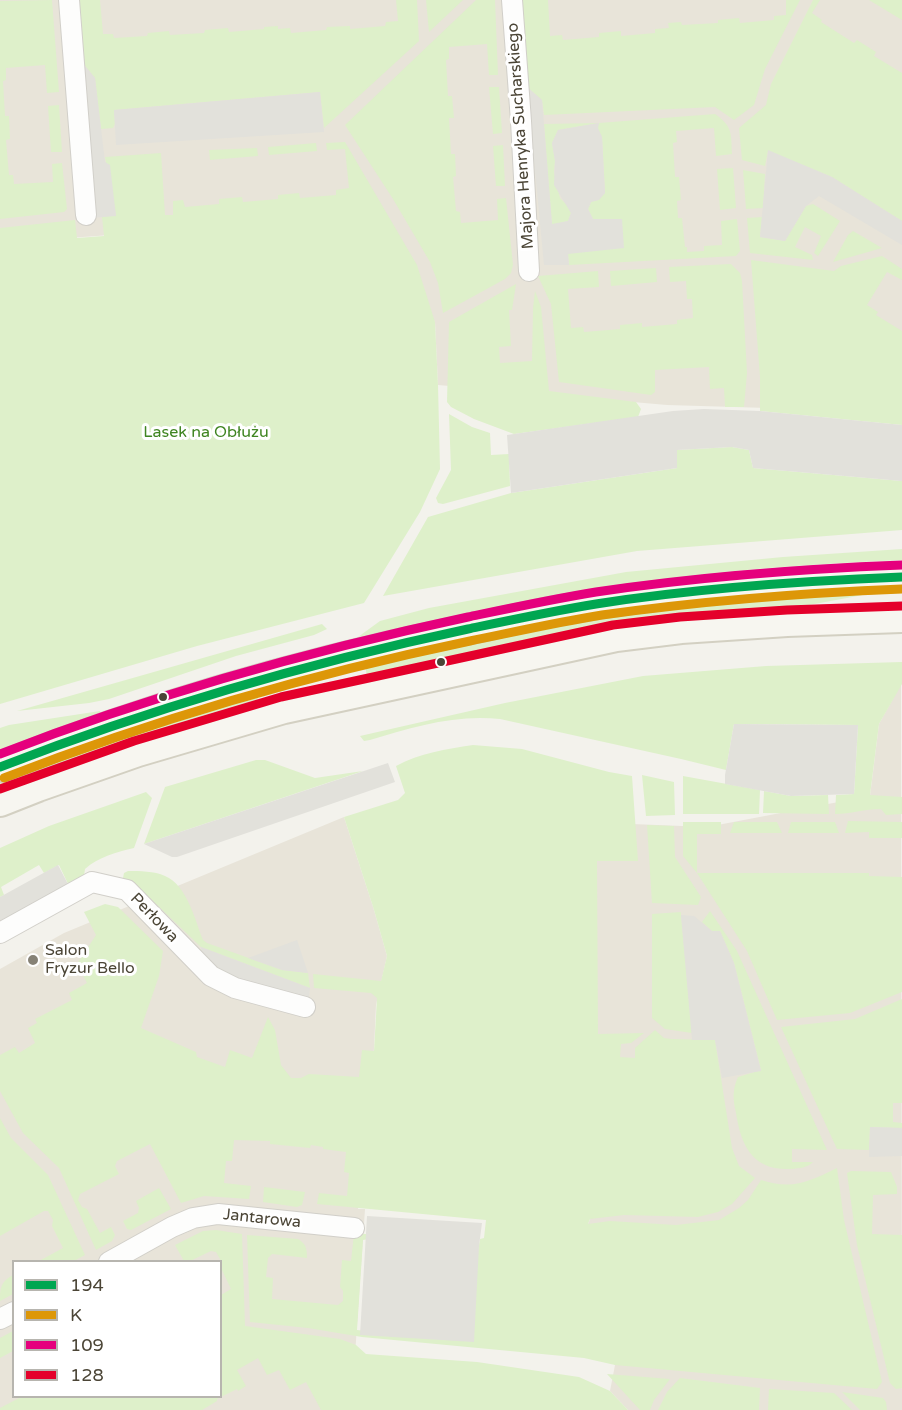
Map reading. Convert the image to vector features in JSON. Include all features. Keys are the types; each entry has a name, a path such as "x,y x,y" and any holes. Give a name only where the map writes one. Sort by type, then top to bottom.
{"main road":[{"path":"0,767 166,706 274,674 364,651 555,611 702,591 829,579 902,577"},
{"path":"0,802 138,752 284,709 616,637 681,629 902,618"}],"street":[{"path":"69,0 86,215"},
{"name":"Majora Henryka Sucharskiego","path":"512,0 529,271"},
{"name":"Perłowa","path":"0,933 92,882 127,890 211,976 235,988 304,1006"},
{"name":"Jantarowa","path":"113,1260 172,1227 194,1218 218,1214 354,1228"}],"shaded area":[{"path":"0,0 902,0 902,412 667,405 438,385 435,322 358,217 0,243"},
{"path":"81,61 95,78 105,162 110,165 116,216 77,219 73,163"},
{"path":"527,87 542,100 552,224 568,221 571,213 554,185 555,161 552,143 558,130 599,123 605,193 599,200 591,202 588,209 593,219 622,219 624,248 568,254 569,265 544,265"},
{"path":"320,92 324,132 116,145 114,110"},
{"path":"768,150 832,177 902,221 902,245 819,196 806,206 785,241 760,237"},
{"path":"704,409 760,411 902,425 902,481 753,468 749,450 732,447 677,450 677,468 511,493 507,435 673,411"},
{"path":"901,684 902,1410 628,1410 610,1391 615,1365 585,1230 594,1211 598,1046 582,822 707,827 870,796 879,724"},
{"path":"734,724 858,725 854,794 791,796 725,784"},
{"path":"388,763 395,782 177,857 172,857 144,844"},
{"path":"344,817 387,956 376,1005 373,1069 358,1209 365,1209 353,1384 367,1410 0,1410 0,969 64,933"},
{"path":"58,865 69,886 0,923 0,897"},
{"path":"681,915 694,916 712,931 720,931 734,963 761,1071 722,1078 715,1040 692,1040"},
{"path":"297,940 308,973 282,970 248,958"},
{"path":"201,947 310,988 308,1005 229,977 203,960"},
{"path":"870,1127 902,1128 902,1156 869,1157"},
{"path":"367,1216 482,1223 474,1342 360,1335"}],"green space":[{"path":"52,0 59,92 47,93 45,65 6,68 6,80 3,81 5,116 9,116 10,139 6,140 9,175 13,175 14,184 53,182 52,164 62,163 67,209 64,212 0,219 0,1"},
{"path":"77,0 100,0 103,34 113,34 114,38 147,36 148,33 169,31 170,35 204,33 205,30 228,28 229,32 278,26 278,29 290,28 291,33 326,30 327,27 350,26 350,29 385,26 386,22 398,21 396,0 417,0 419,41 324,128 320,92 114,110 113,128 101,129 95,78 81,61"},
{"path":"426,0 463,0 429,32"},
{"path":"476,0 495,0 498,75 489,75 487,44 449,47 449,59 446,60 448,96 452,96 454,118 449,118 451,154 455,154 456,176 453,177 456,211 460,212 461,223 498,220 497,199 506,198 513,265 511,273 505,279 443,313 438,283 430,262 345,125"},
{"path":"518,0 548,0 550,36 562,35 563,40 599,37 599,33 621,31 621,36 655,33 655,29 669,28 668,23 681,22 682,25 718,23 718,20 739,18 740,23 774,20 774,16 786,15 786,0 800,0 765,69 754,105 734,120 715,107 544,115 542,100 527,87"},
{"path":"813,0 820,0 812,13 822,20 821,22 854,43 857,40 876,52 874,56 902,73 902,221 832,177 768,151 765,166 742,160 739,128 766,105 771,84"},
{"path":"869,0 902,0 902,20"},
{"path":"489,87 499,87 502,133 493,134"},
{"path":"59,105 62,152 51,152 48,106"},
{"path":"715,114 721,119 730,131 732,154 716,156 714,128 676,131 677,142 673,143 675,177 679,177 681,200 677,201 678,218 682,218 687,252 704,251 704,246 722,245 721,221 737,219 740,251 736,256 569,265 568,254 622,219 593,219 588,209 591,202 605,193 602,137 597,128 599,123"},
{"path":"599,123 558,130 552,143 554,172 560,198 571,213 568,221 552,225 544,124"},
{"name":"Lasek na Obłużu","path":"345,142 417,265 435,322 440,469 420,512 364,603 197,646 0,704 0,228 75,220 77,238 104,236 102,217 116,215 105,157 161,153 165,215 173,215 173,201 183,200 185,207 219,204 219,199 242,197 243,202 278,199 278,195 299,193 300,198 336,195 336,190 349,188 345,149 327,150 326,143"},
{"path":"316,143 317,151 269,155 268,147"},
{"path":"503,145 505,186 496,186 493,146"},
{"path":"257,148 258,156 210,160 209,150"},
{"path":"733,168 736,208 720,210 717,169"},
{"path":"743,170 765,174 763,208 746,209"},
{"path":"813,204 840,221 818,256 814,253 821,236 805,227 795,247 812,255 813,260 750,253 747,218 762,217 760,237 785,241 806,206"},
{"path":"853,231 882,248 833,262 848,235"},
{"path":"882,256 902,269 902,280 887,272 867,305 878,312 876,315 902,331 902,425 760,411 760,377 751,260 834,271 841,266"},
{"path":"731,264 740,273 742,281 747,373 744,407 725,407 724,388 710,389 709,367 655,370 655,392 651,395 559,382 551,304 538,276 598,271 599,287 568,289 571,328 583,327 584,332 620,329 620,325 642,323 642,327 677,324 677,320 693,318 692,299 687,299 686,281 670,282 669,267"},
{"path":"656,268 657,282 611,286 610,271"},
{"path":"516,284 512,310 509,310 511,346 499,347 500,363 532,361 535,291 541,307 549,391 636,402 641,409 638,417 514,434 474,419 451,407 447,402 449,322"},
{"path":"449,414 472,427 490,433 491,455 509,454 510,486 443,504 438,503 436,498 451,470"},
{"path":"732,447 749,450 753,468 902,481 902,530 637,551 383,596 428,517 511,493 677,468 676,450"},
{"path":"902,549 902,560 766,568 664,579 528,602 358,637 380,621 429,608 626,572 783,557"},
{"path":"863,590 863,595 793,608 655,618 504,646 367,677 365,664 568,623 693,605"},
{"path":"322,624 327,629 314,635 236,656 109,699 17,711"},
{"path":"902,662 902,684 879,724 870,795 902,797 902,814 886,815 881,809 835,814 836,795 854,794 858,725 734,724 726,770 500,719 451,720 418,726 364,741 360,736 505,703 643,676 766,666"},
{"path":"257,693 258,701 150,733 0,788 0,781 149,725"},
{"path":"100,711 100,714 0,753 0,728"},
{"path":"473,745 522,749 632,776 638,861 597,861 598,1034 644,1033 631,1043 621,1044 620,1057 635,1058 635,1048 655,1030 664,1038 715,1040 732,1148 739,1166 755,1178 732,1204 718,1212 698,1217 624,1215 590,1219 588,1224 610,1221 676,1225 719,1220 748,1200 761,1180 782,1184 800,1183 837,1168 844,1220 882,1382 877,1389 615,1365 584,1358 362,1337 250,1322 247,1235 298,1239 306,1247 307,1258 272,1254 268,1258 266,1277 273,1278 272,1299 338,1305 343,1301 343,1291 340,1287 342,1260 351,1261 354,1234 371,1234 369,1239 363,1240 357,1330 400,1335 478,1251 480,1239 484,1238 486,1220 317,1204 319,1193 347,1196 349,1173 344,1172 346,1152 323,1149 323,1147 311,1145 310,1148 270,1144 270,1141 234,1140 232,1161 226,1161 224,1183 251,1186 249,1199 204,1196 181,1203 150,1144 117,1161 115,1166 119,1174 80,1194 78,1200 82,1207 87,1209 100,1233 111,1227 115,1235 112,1241 96,1250 59,1168 23,1133 0,1091 0,1055 15,1047 19,1053 35,1043 28,1028 37,1023 35,1019 72,1000 69,993 87,983 77,964 96,935 84,912 105,904 118,907 163,951 159,976 141,1028 196,1052 197,1057 225,1067 230,1050 252,1058 268,1017 275,1030 281,1065 291,1078 301,1078 309,1074 359,1077 362,1050 374,1051 377,998 371,993 314,988 313,974 381,981 387,956 344,817 398,800 405,793 396,766 424,755"},
{"path":"256,760 265,760 315,778 363,771 144,844 165,787"},
{"path":"642,775 674,782 675,815 646,816"},
{"path":"683,776 760,790 759,814 683,814"},
{"path":"764,791 791,796 828,795 829,814 763,813"},
{"path":"146,792 152,798 134,848 96,861 85,869 84,876 69,886 59,865 44,873 39,865 1,887 4,895 0,897 0,848 49,826"},
{"path":"848,821 902,822 902,838 869,838 869,832 845,833"},
{"path":"683,822 721,822 721,834 697,834 697,873 683,856"},
{"path":"734,822 777,822 782,833 730,833"},
{"path":"791,822 835,822 839,833 788,833"},
{"path":"647,825 674,826 675,857 701,897 698,905 652,903"},
{"path":"128,871 156,873 173,881 185,895 203,940 207,943 282,970 308,973 310,988 201,947 135,884 123,878 124,873"},
{"path":"697,873 869,873 869,876 902,877 902,992 850,1013 777,1020 747,951"},
{"path":"710,911 737,951 827,1150 792,1149 792,1162 813,1162 806,1167 778,1169 767,1166 751,1154 741,1136 734,1099 736,1082 738,1077 761,1070 734,963 720,931 712,931 702,922"},
{"path":"681,912 692,1033 665,1029 652,1018 652,914"},
{"path":"902,999 902,1103 893,1103 893,1122 902,1123 902,1128 870,1127 869,1150 837,1149 781,1027 855,1019"},
{"path":"0,1118 11,1138 48,1175 85,1255 76,1260 41,1260 63,1248 52,1226 53,1220 48,1211 44,1211 0,1236"},
{"path":"851,1171 891,1172 897,1187 897,1194 873,1195 872,1234 902,1235 902,1388 896,1389 890,1383 857,1245 847,1173"},
{"path":"264,1187 305,1192 302,1205 297,1207 263,1202"},
{"path":"159,1188 171,1209 131,1230 127,1229 123,1221 138,1213 139,1208 136,1201"},
{"path":"216,1230 242,1234 245,1326 340,1339 356,1345 366,1354 477,1362 579,1377 610,1391 628,1410 321,1410 306,1382 290,1390 279,1370 267,1375 258,1358 237,1370 246,1386 222,1396 222,1294 231,1289 222,1270 222,1260 216,1252 211,1251 192,1260 183,1260 175,1245 203,1231"},
{"path":"12,1276 12,1295 0,1301 2,1285"},
{"path":"12,1332 12,1352 0,1358 0,1338"},
{"path":"607,1374 670,1379 654,1400 650,1410 640,1410"},
{"path":"680,1378 760,1388 759,1410 658,1410 667,1392"},
{"path":"769,1389 834,1393 852,1410 768,1410"},
{"path":"842,1392 883,1398 887,1410 860,1410"},
{"path":"19,1398 219,1398 202,1410 0,1410"}],"transit line":[{"name":"109","path":"0,754 115,712 231,676 349,644 484,614 596,592 672,582 787,571 902,565"},
{"name":"194","path":"0,767 173,706 290,672 468,629 634,598 710,589 902,577"},
{"name":"K","path":"4,778 176,717 351,668 470,641 569,621 640,610 752,598 902,589"},
{"name":"128","path":"0,789 134,741 281,697 613,625 680,617 902,606"}],"place":[{"name":"Salon Fryzur Bello","path":"33,960"}]}
